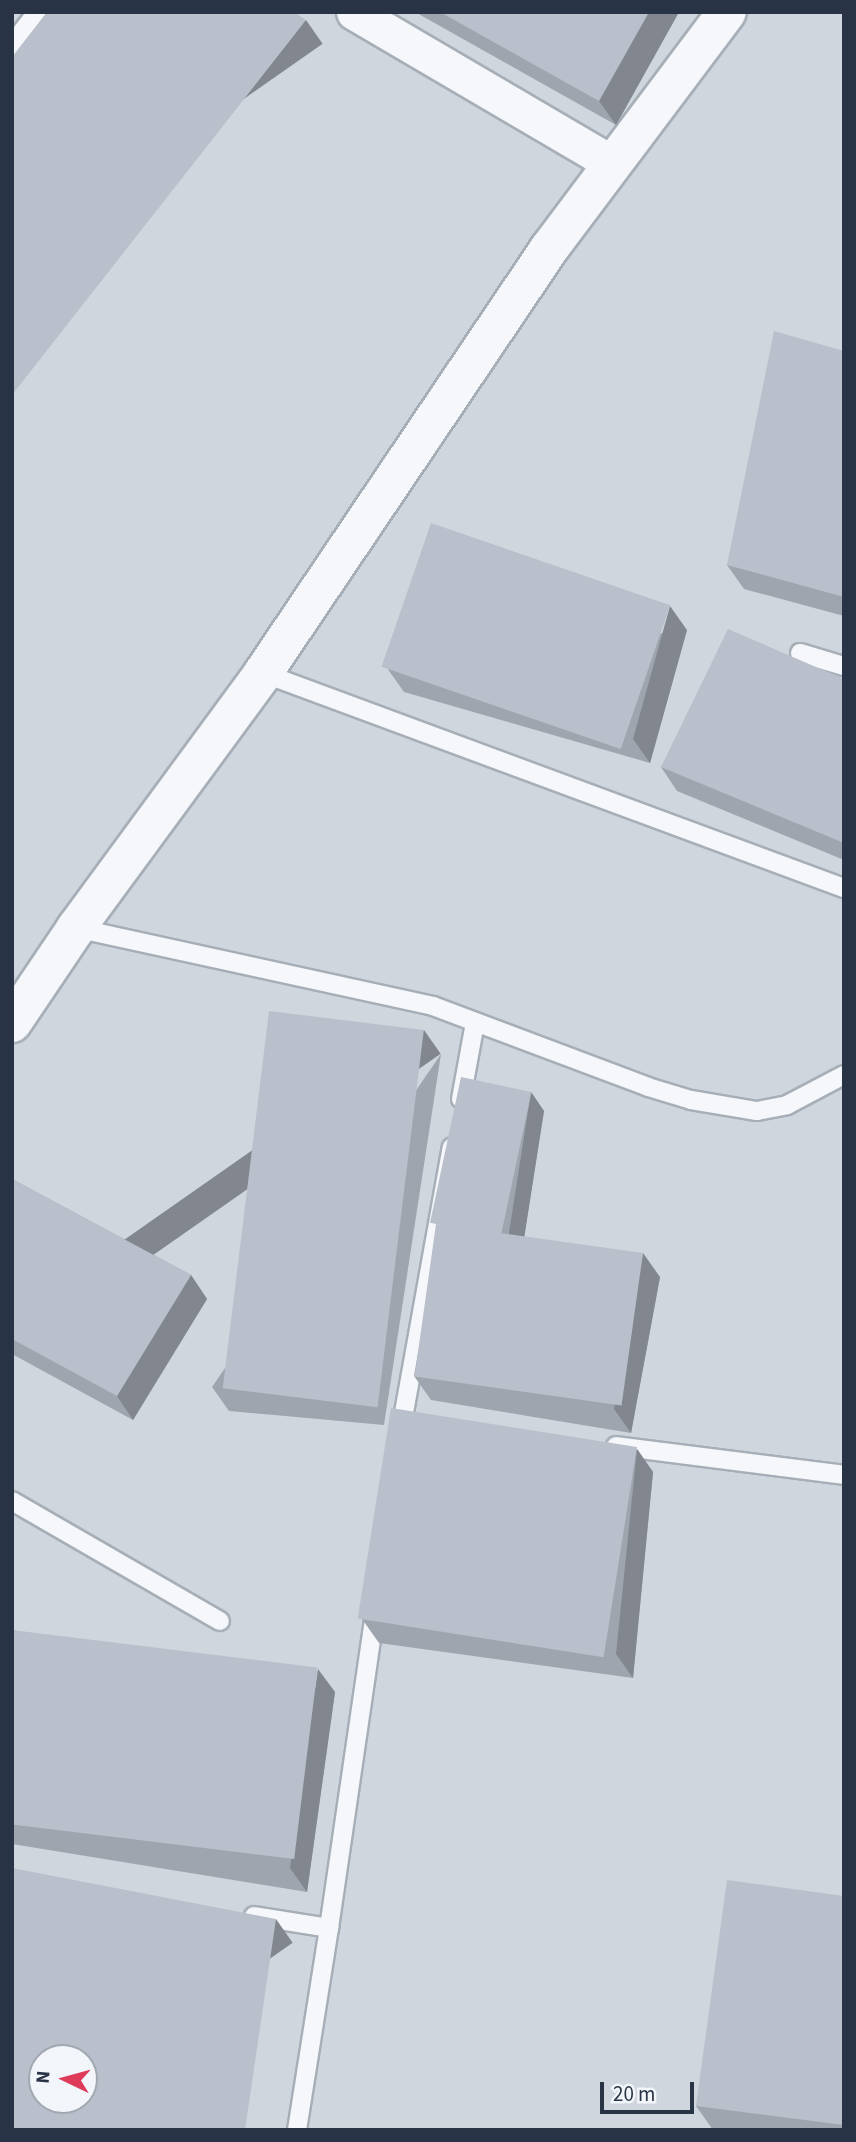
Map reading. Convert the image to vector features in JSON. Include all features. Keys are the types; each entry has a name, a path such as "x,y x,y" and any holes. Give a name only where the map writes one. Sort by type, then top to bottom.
{"street":[{"path":"12,57 47,12"},
{"path":"354,12 612,164"},
{"path":"12,1023 76,928 262,673 549,249 727,12"}],"lane":[{"path":"800,653 844,666"},
{"path":"262,673 844,888"},
{"path":"76,928 433,1006 649,1087 691,1100 757,1111 787,1105 844,1075"},
{"path":"407,1424 475,1023"},
{"path":"596,1443 844,1475"},
{"path":"12,1501 220,1621"},
{"path":"297,2130 377,1597"},
{"path":"233,1912 329,1928"}],"shaded area":[{"path":"12,12 844,12 844,2130 12,2130"}],"building":[{"path":"47,12 294,12 306,20 12,395 12,57"},
{"path":"440,12 649,12 599,101"},
{"path":"774,331 844,351 844,597 727,565"},
{"path":"431,523 670,605 621,749 382,667"},
{"path":"728,629 844,679 844,843 661,767"},
{"path":"269,1011 424,1030 378,1407 223,1388"},
{"path":"461,1077 531,1092 500,1238 430,1223"},
{"path":"12,1179 191,1275 117,1396 12,1339"},
{"path":"436,1224 643,1253 622,1406 415,1377"},
{"path":"391,1408 637,1447 604,1657 358,1618"},
{"path":"12,1630 318,1668 294,1859 12,1824"},
{"path":"12,1868 276,1919 245,2130 12,2130"},
{"path":"727,1880 844,1896 844,2125 696,2106"}]}
